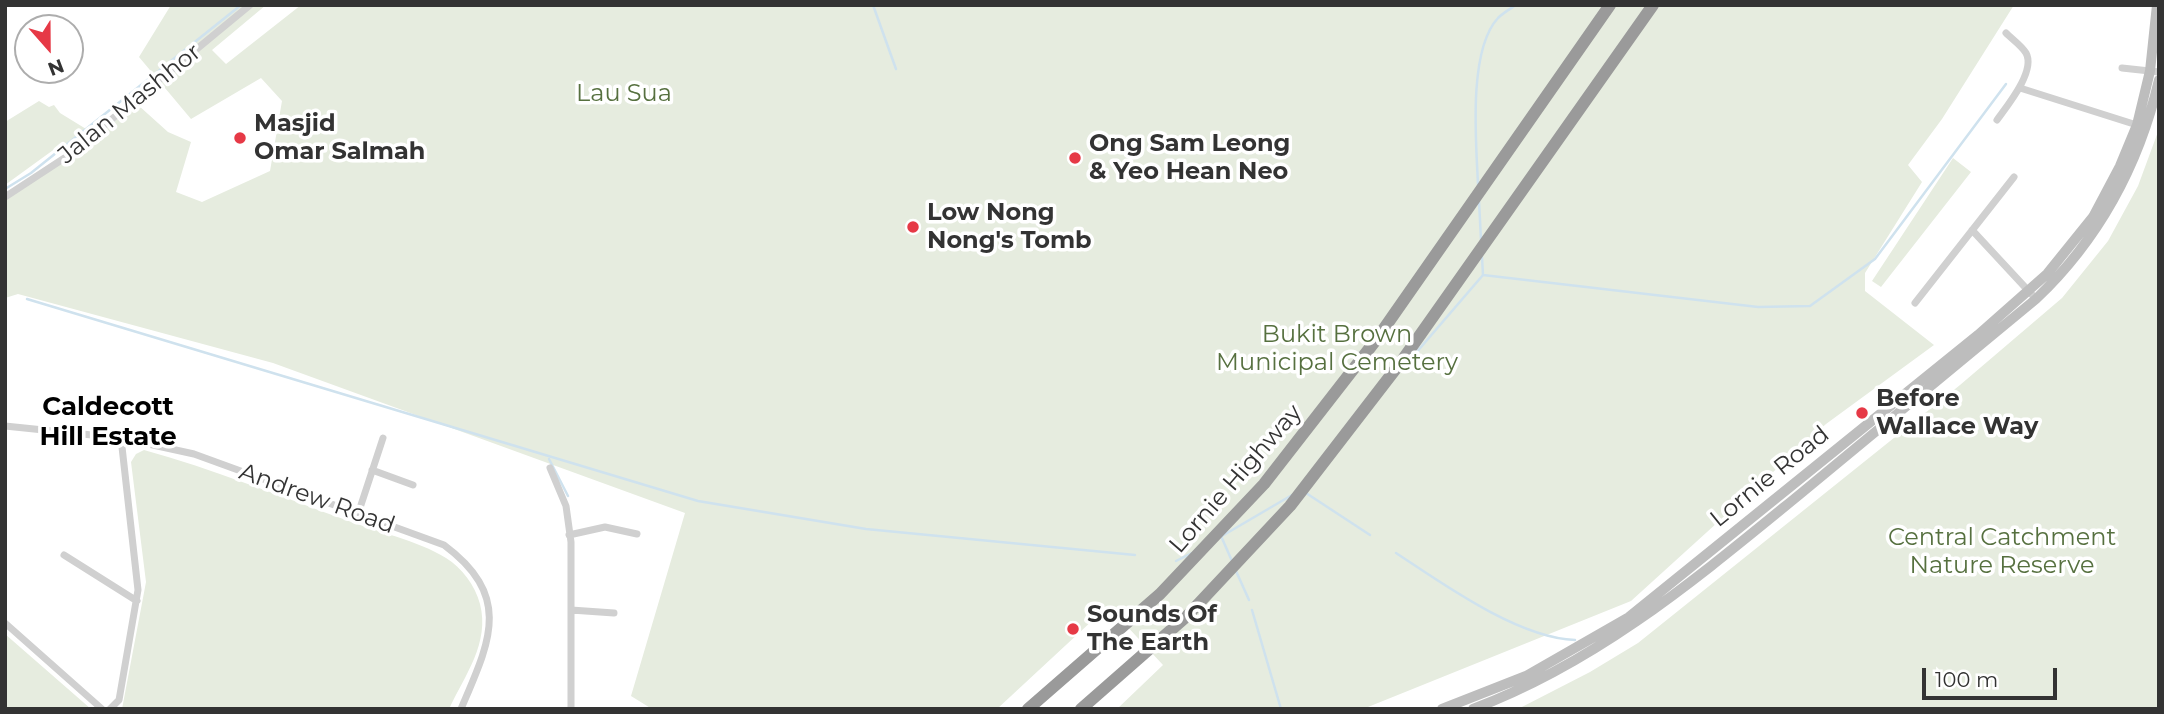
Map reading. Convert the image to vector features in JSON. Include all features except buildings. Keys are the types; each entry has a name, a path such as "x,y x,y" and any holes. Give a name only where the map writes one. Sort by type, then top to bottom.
{"highway":[{"name":"Lornie Highway","path":"1028,709 1106,642 1217,537 1314,423 1376,340 1610,5"},
{"path":"1081,709 1132,666 1241,561 1339,445 1653,5"}],"street":[{"name":"Jalan Mashhor","path":"5,197 66,157 250,5"},
{"name":"Lornie Road","path":"2141,127 2155,71 2157,5"},
{"path":"1997,120 2020,88 2028,61 2027,54 2006,33"},
{"path":"2122,68 2155,71"},
{"name":"Lornie Road","path":"1473,709 1535,684 1612,640 1740,543 2032,295 2084,247 2115,200 2159,80"},
{"path":"2020,88 2141,127"},
{"path":"1915,303 2014,177"},
{"path":"1972,230 2032,295"},
{"name":"Lornie Road","path":"1442,709 1526,676 1594,640 1629,617 2032,295"},
{"name":"Andrew Road","path":"5,426 121,438 194,454 444,545 462,559 475,576 491,614 490,637 461,709"},
{"path":"110,709 118,700 137,601 138,573 121,438"},
{"path":"358,514 383,438"},
{"path":"550,468 566,506 569,535 570,709"},
{"path":"372,470 413,485"},
{"path":"569,535 606,527 637,534"},
{"path":"1731,536 1740,543"},
{"path":"64,555 137,601"},
{"path":"571,610 614,613"},
{"path":"5,623 102,709"}],"green space":[{"name":"Bukit Brown Municipal Cemetery","path":"171,5 266,5 212,50 226,64 301,5 2014,5 1942,119 1908,165 1922,182 1865,273 1865,291 1934,345 1826,424 1631,601 1363,709 1117,709 1163,665 1110,608 1094,619 997,709 652,709 631,696 685,513 273,363 18,294 5,298 5,197 138,105 168,132 191,142 176,192 202,202 270,171 282,101 261,78 191,119 139,57"},
{"path":"39,101 49,107 54,105 60,113 91,132 56,148 5,185 5,122"},
{"name":"Central Catchment Nature Reserve","path":"2159,129 2159,709 1518,709 1590,672 1638,643 1960,385 2062,298 2108,241 2138,186"},
{"path":"1953,158 1971,172 1881,287 1872,281"},
{"path":"144,450 221,474 410,541 446,558 457,567 478,597 482,632 474,658 449,709 122,709 146,582 131,462 136,454"},
{"path":"5,634 91,709 5,709"}],"waterway":[{"path":"5,189 31,173 241,5"},
{"path":"873,5 896,69"},
{"path":"1478,184 1476,97 1482,52 1488,33 1498,18 1516,5"},
{"path":"1483,275 1758,307 1810,306 1875,259 2006,84"},
{"path":"1479,201 1481,240"},
{"path":"1415,354 1483,275 1482,257"},
{"path":"27,299 698,501 866,529 1135,555"},
{"path":"549,459 568,496"},
{"path":"1306,493 1370,535"},
{"path":"1222,536 1292,495"},
{"path":"1221,536 1232,561"},
{"path":"1176,561 1192,553"},
{"path":"1396,553 1458,594 1506,620 1553,637 1575,640"},
{"path":"1236,571 1249,600"},
{"path":"1252,610 1281,709"}],"place":[{"name":"Masjid Omar Salmah","path":"240,138"},
{"name":"Ong Sam Leong & Yeo Hean Neo","path":"1075,158"},
{"name":"Low Nong Nong's Tomb","path":"913,227"},
{"name":"Before Wallace Way","path":"1862,413"},
{"name":"Sounds Of The Earth","path":"1073,629"}],"district":[{"name":"Caldecott Hill Estate","path":"108,422"}],"park label":[{"name":"Lau Sua","path":"624,94"}]}
